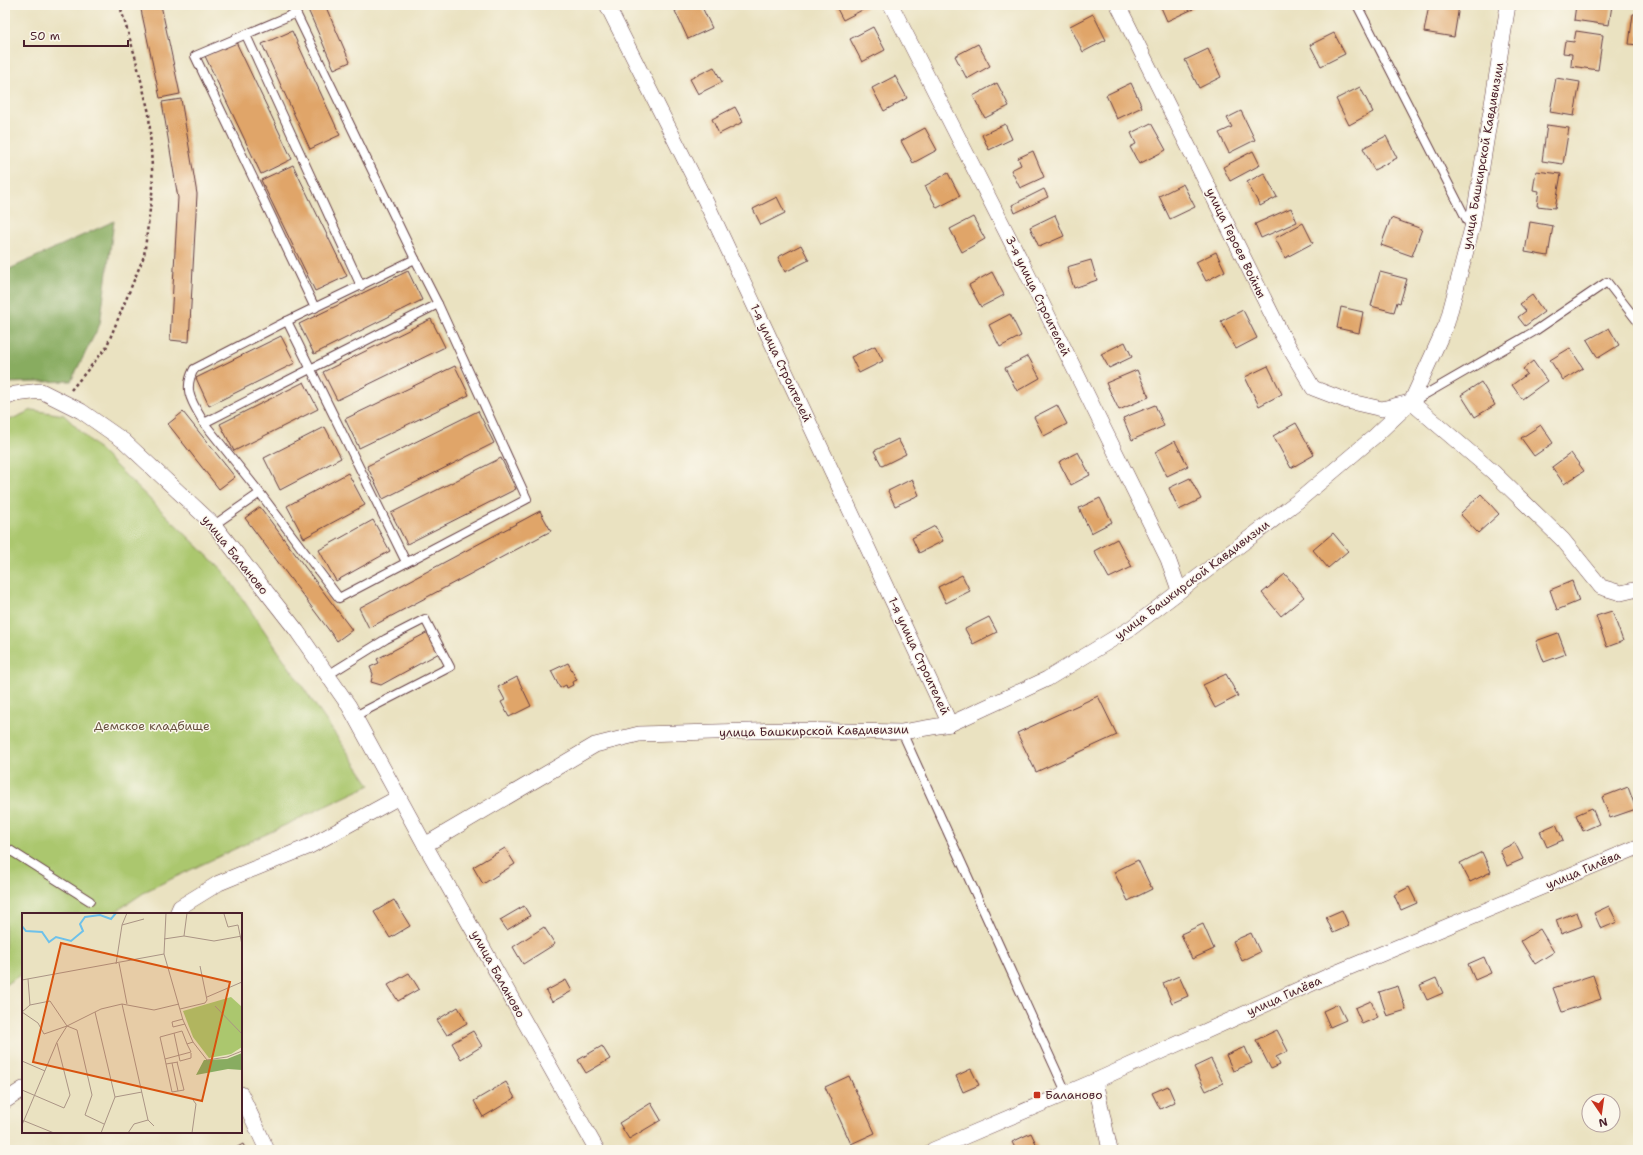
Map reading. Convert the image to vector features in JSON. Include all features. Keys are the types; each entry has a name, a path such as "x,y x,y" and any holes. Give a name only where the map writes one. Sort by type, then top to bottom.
{"street":[{"name":"1-я улица Строителей","path":"607,5 706,202 950,724"},
{"name":"3-я улица Строителей","path":"891,5 1025,269 1168,559 1179,590"},
{"name":"улица Героев Войны","path":"1118,5 1282,335 1313,388 1347,401 1382,409 1411,402"},
{"name":"улица Башкирской Кавдивизии","path":"425,845 595,745 639,734 787,730 902,732 950,724 1047,679 1131,628 1298,501 1411,402 1447,323 1472,228 1508,5"},
{"name":"улица Баланово","path":"5,398 15,394 41,391 81,411 124,441 214,525 297,632 355,716 425,845 597,1150"},
{"path":"1411,402 1499,477 1563,540 1601,587 1621,593 1638,589"},
{"path":"177,913 180,907 219,883 310,846 399,797"},
{"name":"улица Гилёва","path":"933,1150 1066,1092 1095,1081 1333,974 1638,847"},
{"path":"1095,1081 1110,1150"},
{"path":"5,1101 22,1090"},
{"path":"242,1096 267,1150"}],"lane":[{"path":"1357,5 1472,228"},
{"path":"315,308 195,56 296,14 438,304 527,499 339,598 260,493 204,423 190,398 189,378 194,369 415,259"},
{"path":"246,35 360,286"},
{"path":"1411,402 1534,331 1607,282 1638,322"},
{"path":"204,423 438,304"},
{"path":"288,321 310,369 406,562"},
{"path":"214,525 260,493"},
{"path":"328,676 386,638 425,620 450,667 355,716"},
{"path":"902,732 1066,1092"},
{"path":"5,847 90,901"}],"path":[{"path":"62,401 106,348 144,256 153,186 149,113 135,56 120,6 118,5"}],"green space":[{"path":"114,221 100,324 71,381 5,383 5,271"},
{"name":"Демское кладбище","path":"32,410 64,415 224,572 370,785 148,890 114,913 22,913 22,974 5,985 5,422"}],"building":[{"path":"140,5 161,5 180,94 160,98"},
{"path":"306,5 325,5 350,62 334,69"},
{"path":"688,5 701,5 712,28 688,39 675,11"},
{"path":"835,5 865,5 866,8 843,20"},
{"path":"1160,5 1191,5 1193,9 1167,21"},
{"path":"1429,5 1459,6 1454,37 1424,32"},
{"path":"1576,5 1612,5 1609,25 1574,20"},
{"path":"1093,14 1106,40 1083,52 1070,26"},
{"path":"1633,14 1638,14 1638,45 1629,44"},
{"path":"873,27 885,50 862,62 850,39"},
{"path":"292,31 340,135 310,149 262,44"},
{"path":"1576,31 1603,35 1598,70 1571,66 1572,54 1563,53 1565,41 1574,42"},
{"path":"1334,33 1345,54 1321,66 1310,45"},
{"path":"236,42 292,159 261,174 205,56"},
{"path":"978,44 990,66 967,79 955,56"},
{"path":"1208,49 1221,77 1199,88 1185,60"},
{"path":"714,67 722,82 698,94 690,79"},
{"path":"895,76 907,98 884,111 872,88"},
{"path":"1556,78 1580,82 1574,116 1550,112"},
{"path":"997,83 1009,106 985,118 973,96"},
{"path":"1131,83 1142,107 1117,119 1106,95"},
{"path":"1360,87 1373,112 1349,125 1336,99"},
{"path":"181,99 197,194 189,342 170,340 178,198 162,102"},
{"path":"735,107 743,122 719,134 712,119"},
{"path":"1241,111 1255,140 1229,153 1219,133 1232,127 1227,118"},
{"path":"1151,123 1166,150 1139,164 1130,147 1136,144 1131,133"},
{"path":"1005,124 1012,139 989,150 982,135"},
{"path":"1547,125 1569,128 1563,164 1542,161"},
{"path":"925,128 937,150 913,163 901,141"},
{"path":"1386,136 1397,158 1374,170 1363,148"},
{"path":"1033,151 1044,177 1020,188 1011,170 1021,165 1018,158"},
{"path":"1253,151 1260,165 1230,181 1223,167"},
{"path":"293,165 347,276 315,291 261,180"},
{"path":"1536,171 1561,174 1555,208 1537,206 1539,191 1533,190"},
{"path":"948,173 960,196 937,208 925,186"},
{"path":"1264,173 1277,197 1260,206 1247,182"},
{"path":"1183,184 1195,207 1170,219 1159,196"},
{"path":"1044,189 1048,197 1015,213 1012,205"},
{"path":"777,197 785,213 761,225 753,209"},
{"path":"1291,208 1297,222 1261,238 1255,224"},
{"path":"1055,215 1064,236 1039,247 1030,227"},
{"path":"973,217 985,239 962,252 950,229"},
{"path":"1391,218 1422,229 1412,256 1381,245"},
{"path":"1530,222 1553,226 1548,256 1525,252"},
{"path":"1303,223 1313,243 1285,258 1275,238"},
{"path":"801,245 809,260 785,272 778,257"},
{"path":"1216,252 1225,271 1206,281 1196,262"},
{"path":"1091,260 1097,280 1074,288 1067,267"},
{"path":"408,271 422,300 314,354 299,324"},
{"path":"992,272 1004,295 981,307 969,285"},
{"path":"1380,272 1407,279 1400,303 1397,302 1394,312 1371,306"},
{"path":"1532,295 1544,312 1525,326 1518,317 1526,311 1520,304"},
{"path":"1341,307 1363,312 1359,333 1337,328"},
{"path":"1243,310 1257,338 1236,349 1221,321"},
{"path":"1010,314 1021,336 1000,347 989,325"},
{"path":"431,319 445,347 337,400 323,372"},
{"path":"1609,328 1619,345 1598,358 1587,340"},
{"path":"281,336 295,363 209,406 196,378"},
{"path":"1125,342 1132,357 1109,368 1101,354"},
{"path":"875,346 883,361 859,373 851,357"},
{"path":"1570,348 1583,368 1563,380 1550,360"},
{"path":"1028,356 1040,378 1017,391 1005,368"},
{"path":"1533,361 1547,381 1522,399 1512,385 1527,374 1523,369"},
{"path":"455,366 469,395 359,448 345,419"},
{"path":"1268,366 1282,394 1259,406 1245,377"},
{"path":"1137,370 1149,397 1119,410 1106,383"},
{"path":"304,382 318,409 234,451 220,424"},
{"path":"1481,382 1495,405 1475,417 1461,395"},
{"path":"1057,405 1067,424 1044,436 1034,417"},
{"path":"1155,405 1164,426 1132,440 1123,418"},
{"path":"478,411 494,443 383,499 367,466"},
{"path":"183,412 235,477 219,489 168,424"},
{"path":"1296,423 1314,455 1291,468 1273,436"},
{"path":"1541,425 1553,443 1534,456 1521,438"},
{"path":"325,427 341,458 280,490 264,458"},
{"path":"898,439 906,454 882,466 874,451"},
{"path":"1175,441 1188,466 1167,476 1155,452"},
{"path":"1078,452 1090,475 1071,485 1059,462"},
{"path":"1571,453 1584,471 1564,484 1552,467"},
{"path":"501,458 516,489 407,544 391,513"},
{"path":"348,473 365,505 304,538 287,506"},
{"path":"1190,478 1201,499 1179,510 1169,488"},
{"path":"912,479 919,495 895,506 888,491"},
{"path":"1481,494 1499,514 1478,533 1460,514"},
{"path":"1100,498 1112,522 1091,533 1079,508"},
{"path":"260,507 352,630 337,641 245,518"},
{"path":"540,511 551,531 369,628 359,608"},
{"path":"373,520 390,551 336,581 319,550"},
{"path":"935,526 943,541 919,553 912,538"},
{"path":"1333,533 1348,551 1328,568 1313,550"},
{"path":"1117,539 1132,567 1109,578 1094,551"},
{"path":"1285,574 1304,597 1281,616 1262,593"},
{"path":"962,575 970,591 946,603 938,587"},
{"path":"1572,581 1579,601 1557,610 1550,590"},
{"path":"1612,611 1623,641 1607,647 1596,616"},
{"path":"989,617 997,632 973,644 965,629"},
{"path":"430,631 441,652 381,685 371,682 373,674 370,667 379,663 377,659"},
{"path":"1558,633 1566,654 1544,662 1536,641"},
{"path":"568,663 577,680 572,682 573,685 567,688 566,685 560,688 551,671"},
{"path":"1226,674 1238,696 1215,708 1203,685"},
{"path":"517,677 531,706 509,717 501,702 505,700 498,687"},
{"path":"1098,696 1117,735 1036,772 1017,733"},
{"path":"1628,787 1636,809 1610,818 1602,797"},
{"path":"1592,808 1599,824 1583,831 1576,815"},
{"path":"1556,824 1563,840 1547,847 1540,831"},
{"path":"1515,843 1523,859 1507,866 1500,850"},
{"path":"505,848 515,864 483,884 473,867"},
{"path":"1482,852 1491,872 1470,882 1460,863"},
{"path":"1138,860 1152,889 1128,901 1114,872"},
{"path":"1409,887 1417,903 1401,910 1394,895"},
{"path":"394,900 410,926 390,938 374,912"},
{"path":"524,906 530,916 507,930 500,920"},
{"path":"1609,906 1617,922 1601,929 1594,913"},
{"path":"1342,910 1349,926 1333,933 1326,917"},
{"path":"1577,912 1582,926 1561,934 1556,920"},
{"path":"1203,924 1214,949 1192,959 1181,934"},
{"path":"544,927 555,944 523,964 513,947"},
{"path":"1540,929 1554,952 1535,964 1521,941"},
{"path":"1251,933 1260,952 1242,961 1233,941"},
{"path":"1484,957 1491,973 1475,980 1468,964"},
{"path":"409,973 419,989 398,1001 388,985"},
{"path":"1593,975 1601,999 1562,1012 1553,988"},
{"path":"1179,976 1188,996 1172,1003 1163,983"},
{"path":"1436,978 1443,993 1427,1000 1420,985"},
{"path":"566,980 572,991 552,1002 546,991"},
{"path":"1398,986 1406,1010 1387,1016 1379,992"},
{"path":"1371,1001 1378,1017 1362,1024 1355,1008"},
{"path":"1338,1004 1346,1020 1330,1027 1323,1011"},
{"path":"458,1007 467,1023 447,1035 437,1020"},
{"path":"1277,1030 1288,1051 1276,1057 1280,1065 1271,1069 1256,1040"},
{"path":"473,1031 482,1046 461,1059 452,1043"},
{"path":"602,1046 610,1059 586,1073 578,1060"},
{"path":"1245,1047 1252,1063 1233,1071 1226,1055"},
{"path":"1211,1059 1223,1083 1206,1091 1194,1067"},
{"path":"971,1069 979,1085 963,1092 956,1076"},
{"path":"849,1076 875,1133 851,1144 825,1087"},
{"path":"506,1082 515,1098 483,1117 474,1101"},
{"path":"1168,1086 1175,1102 1160,1109 1152,1093"},
{"path":"651,1103 661,1120 629,1139 619,1123"},
{"path":"1031,1133 1039,1150 1016,1150 1012,1142"},
{"path":"243,1144 246,1150 232,1150"}],"place":[{"name":"Баланово","path":"1037,1095"}]}
